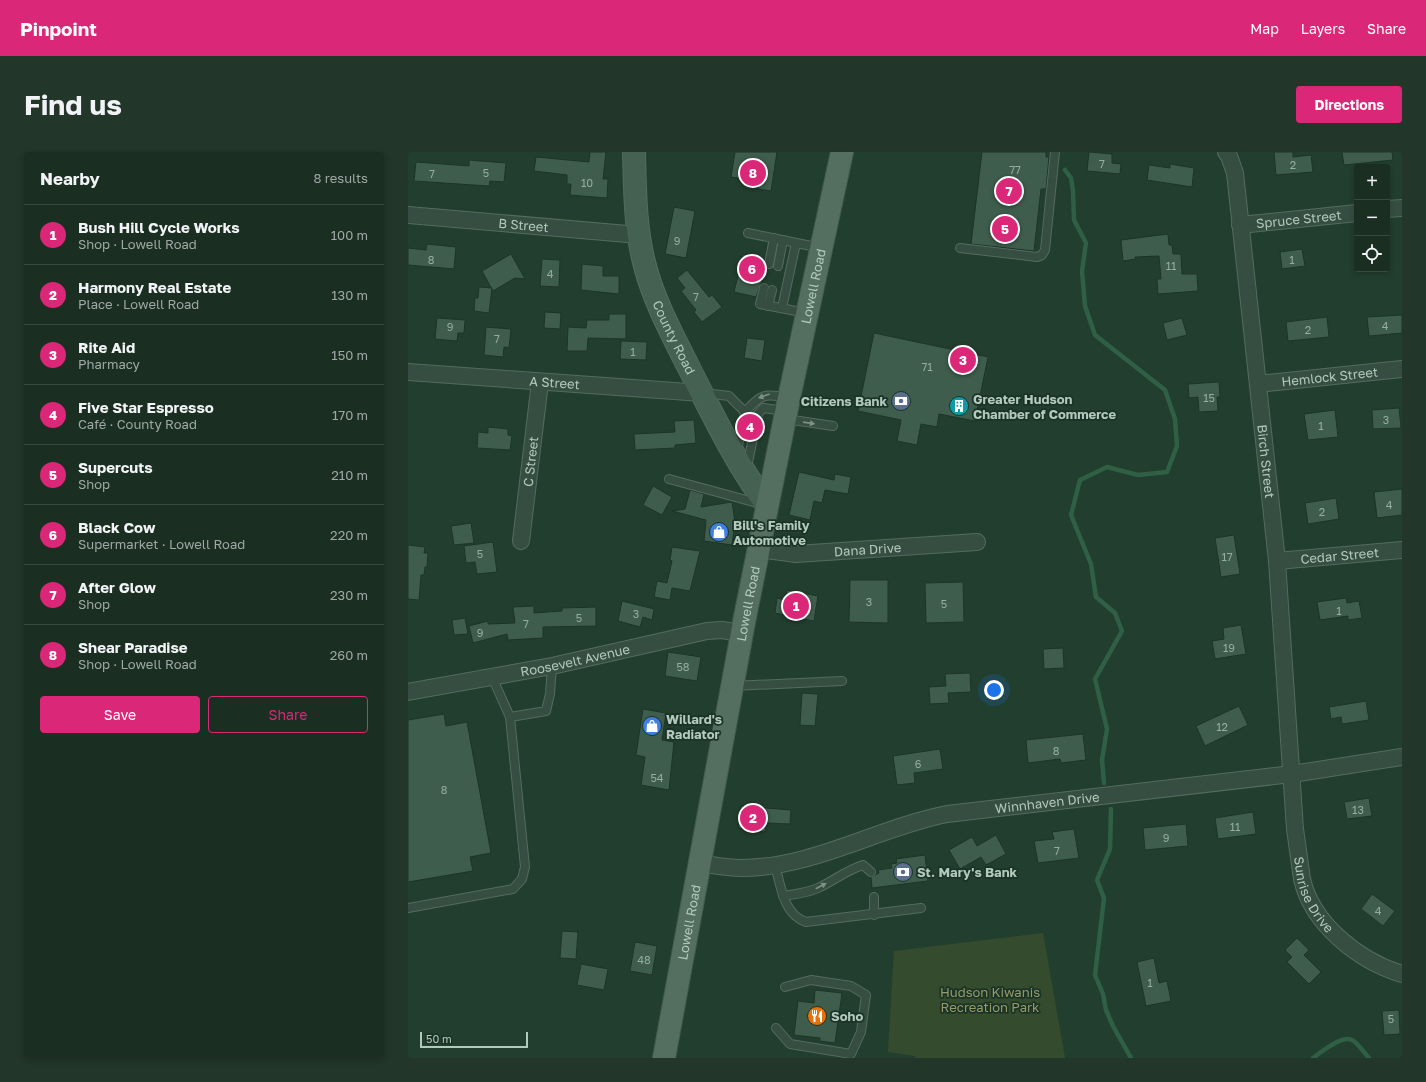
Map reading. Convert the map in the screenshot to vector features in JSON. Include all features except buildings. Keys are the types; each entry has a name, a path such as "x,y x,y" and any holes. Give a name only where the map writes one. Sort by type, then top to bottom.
{"main road":[{"name":"Lowell Road","path":"664,1058 758,549 842,152"}],"street":[{"name":"County Road","path":"634,152 638,235 645,268 658,303 702,393 741,465 767,505"},
{"name":"Birch Street","path":"1226,152 1229,156 1235,174 1277,561 1292,774"},
{"path":"1390,210 1402,208"},
{"name":"Spruce Street","path":"1240,225 1354,213"},
{"name":"B Street","path":"408,215 638,235"},
{"name":"Hemlock Street","path":"1258,384 1402,369"},
{"name":"A Street","path":"408,372 702,393"},
{"name":"C Street","path":"522,541 540,382"},
{"name":"Dana Drive","path":"758,549 796,554 977,542"},
{"name":"Cedar Street","path":"1277,561 1402,550"},
{"name":"Roosevelt Avenue","path":"408,692 552,666 706,631 722,630 742,633"},
{"name":"Winnhaven Drive","path":"699,863 740,868 776,865 832,850 899,826 947,814 1292,774 1402,757"},
{"name":"Sunrise Drive","path":"1292,774 1299,863 1304,887 1315,910 1325,923 1349,946 1377,964 1402,974"}],"lane":[{"path":"960,248 1037,257 1042,255 1045,250 1055,152"},
{"path":"748,233 822,248"},
{"path":"769,264 774,238"},
{"path":"778,266 783,240"},
{"path":"782,308 796,243"},
{"path":"764,288 760,304 808,313"},
{"path":"768,306 772,290"},
{"path":"702,393 729,396 745,412"},
{"path":"741,465 745,412 761,396 770,394 787,409"},
{"path":"741,465 758,414 763,408 787,409 833,426"},
{"path":"669,478 767,505"},
{"path":"510,717 546,711 550,694 552,666"},
{"path":"408,908 513,889 522,879 525,867 510,717 492,677"},
{"path":"732,686 842,681"},
{"path":"776,865 784,896 793,914 798,919 806,922 874,915 921,908"},
{"path":"784,896 817,889 863,865 871,872"},
{"path":"874,898 874,915"},
{"path":"776,1028 790,1044 851,1054 861,1032 866,995 850,986 811,980 785,987"}],"green space":[{"name":"Hudson Kiwanis Recreation Park","path":"1043,933 1065,1058 915,1058 915,1056 888,1052 894,951"}],"waterway":[{"path":"1065,170 1071,178 1074,220 1086,243 1082,271 1085,306 1095,335 1165,390 1175,419 1177,446 1167,472 1138,475 1107,467 1080,480 1071,515 1091,564 1096,597 1115,613 1122,631 1095,679 1107,729 1102,760 1104,783"},
{"path":"1111,809 1110,849 1097,880 1104,898 1095,975 1103,994 1106,1010 1131,1058"},
{"path":"1313,1058 1337,1042 1348,1039 1356,1043 1369,1058"}],"place":[{"name":"Shear Paradise","path":"753,173"},
{"name":"After Glow","path":"1009,191"},
{"name":"Supercuts","path":"1005,229"},
{"name":"Black Cow","path":"752,269"},
{"name":"Rite Aid","path":"963,360"},
{"name":"Citizens Bank","path":"901,401"},
{"name":"Greater Hudson Chamber of Commerce","path":"959,406"},
{"name":"Five Star Espresso","path":"750,427"},
{"name":"Bill's Family Automotive","path":"719,532"},
{"name":"Bush Hill Cycle Works","path":"796,606"},
{"name":"Willard's Radiator","path":"652,726"},
{"name":"Harmony Real Estate","path":"753,818"},
{"name":"St. Mary's Bank","path":"903,872"},
{"name":"Soho","path":"817,1016"}]}
